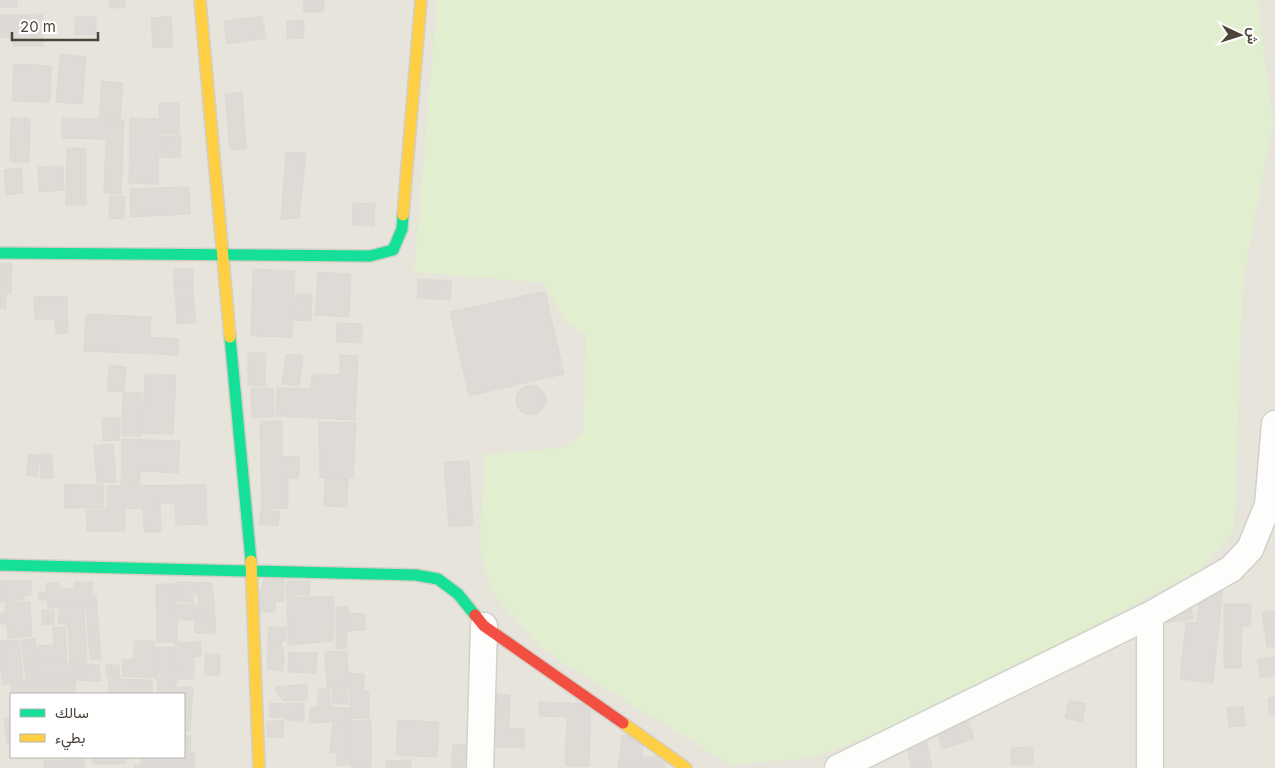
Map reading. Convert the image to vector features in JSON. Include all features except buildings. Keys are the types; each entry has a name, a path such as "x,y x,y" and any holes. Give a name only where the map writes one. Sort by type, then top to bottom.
{"street":[{"path":"200,0 252,572 259,768"},
{"path":"0,253 370,256 393,250 402,229 422,0"},
{"path":"838,768 1150,615 1231,569 1250,549 1272,505 1275,424"},
{"path":"0,565 416,575 438,579 458,594 484,626 686,768"},
{"path":"1150,615 1150,768"},
{"path":"480,768 484,626"}],"shaded area":[{"path":"0,0 1275,0 1275,768 0,768"}],"green space":[{"path":"437,0 1258,0 1273,123 1243,281 1234,530 1201,570 913,720 811,758 731,765 543,650 492,593 480,550 484,455 565,447 583,432 586,337 564,319 544,283 414,272"}],"traffic: fast":[{"path":"0,253 370,256 393,250 402,229 403,215"},
{"path":"230,337 251,561"},
{"path":"0,565 416,575 438,579 458,594 475,615"}],"traffic: slow":[{"path":"200,0 230,337"},
{"path":"403,215 421,0"},
{"path":"251,561 259,768"},
{"path":"623,723 686,768"}],"traffic: jam":[{"path":"475,615 484,626 623,723"}]}
